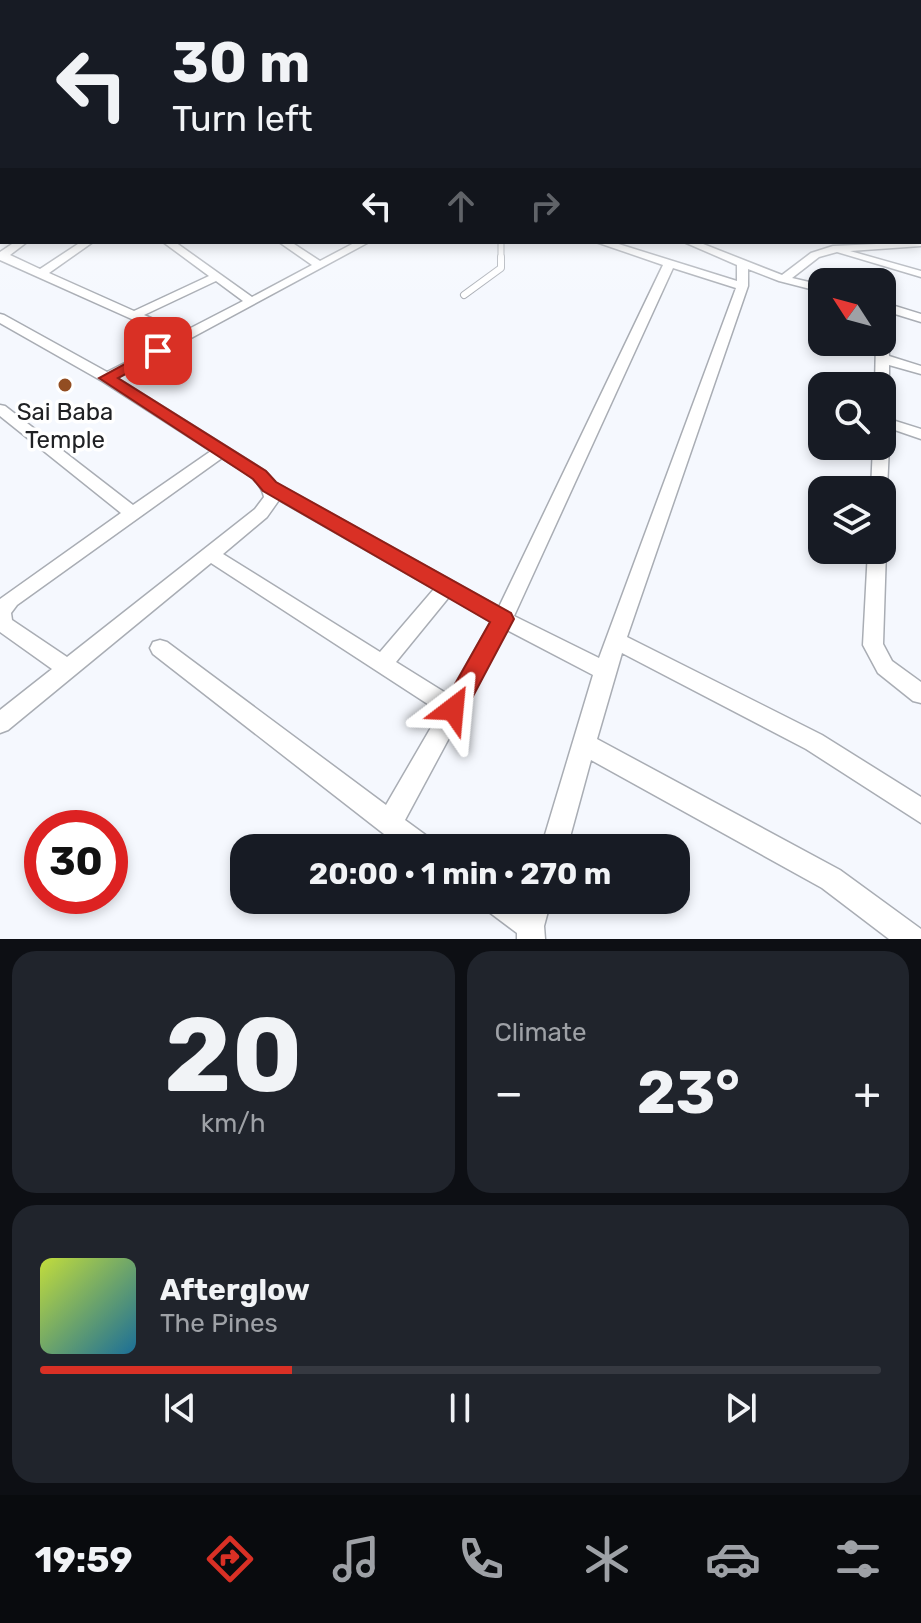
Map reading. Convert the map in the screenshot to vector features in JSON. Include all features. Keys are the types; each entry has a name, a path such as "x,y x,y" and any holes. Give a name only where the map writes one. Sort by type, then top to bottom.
{"street":[{"path":"1,256 19,244"},
{"path":"43,272 85,244"},
{"path":"171,244 252,302"},
{"path":"287,244 320,266"},
{"path":"107,378 360,244"},
{"path":"607,244 668,266 742,286"},
{"path":"783,279 815,255 833,249 920,244"},
{"path":"707,245 743,263 808,285"},
{"path":"833,249 921,274"},
{"path":"1,256 43,272 183,337"},
{"path":"558,834 605,671 618,642 742,286 743,263"},
{"path":"389,824 503,619 668,266"},
{"path":"135,315 216,277"},
{"path":"896,310 921,318"},
{"path":"0,318 107,378 259,475 270,487 503,619 605,671"},
{"path":"884,356 884,372"},
{"path":"884,359 921,370"},
{"path":"0,409 133,514"},
{"path":"896,426 921,434"},
{"path":"68,669 3,624 1,612 10,600 222,451"},
{"path":"0,723 261,513 272,498 270,487"},
{"path":"208,553 453,709"},
{"path":"876,564 873,645 885,667 921,694"},
{"path":"383,663 447,587"},
{"path":"618,642 814,742 921,811"},
{"path":"160,648 403,834"},
{"path":"586,745 831,879 912,939"},
{"path":"509,914 530,933"}],"lane":[{"path":"464,295 501,268 501,244"}],"place":[{"name":"Sai Baba Temple","path":"65,385"}],"route":[{"path":"158,351 107,378 259,475 270,487 503,619 453,709"}]}
